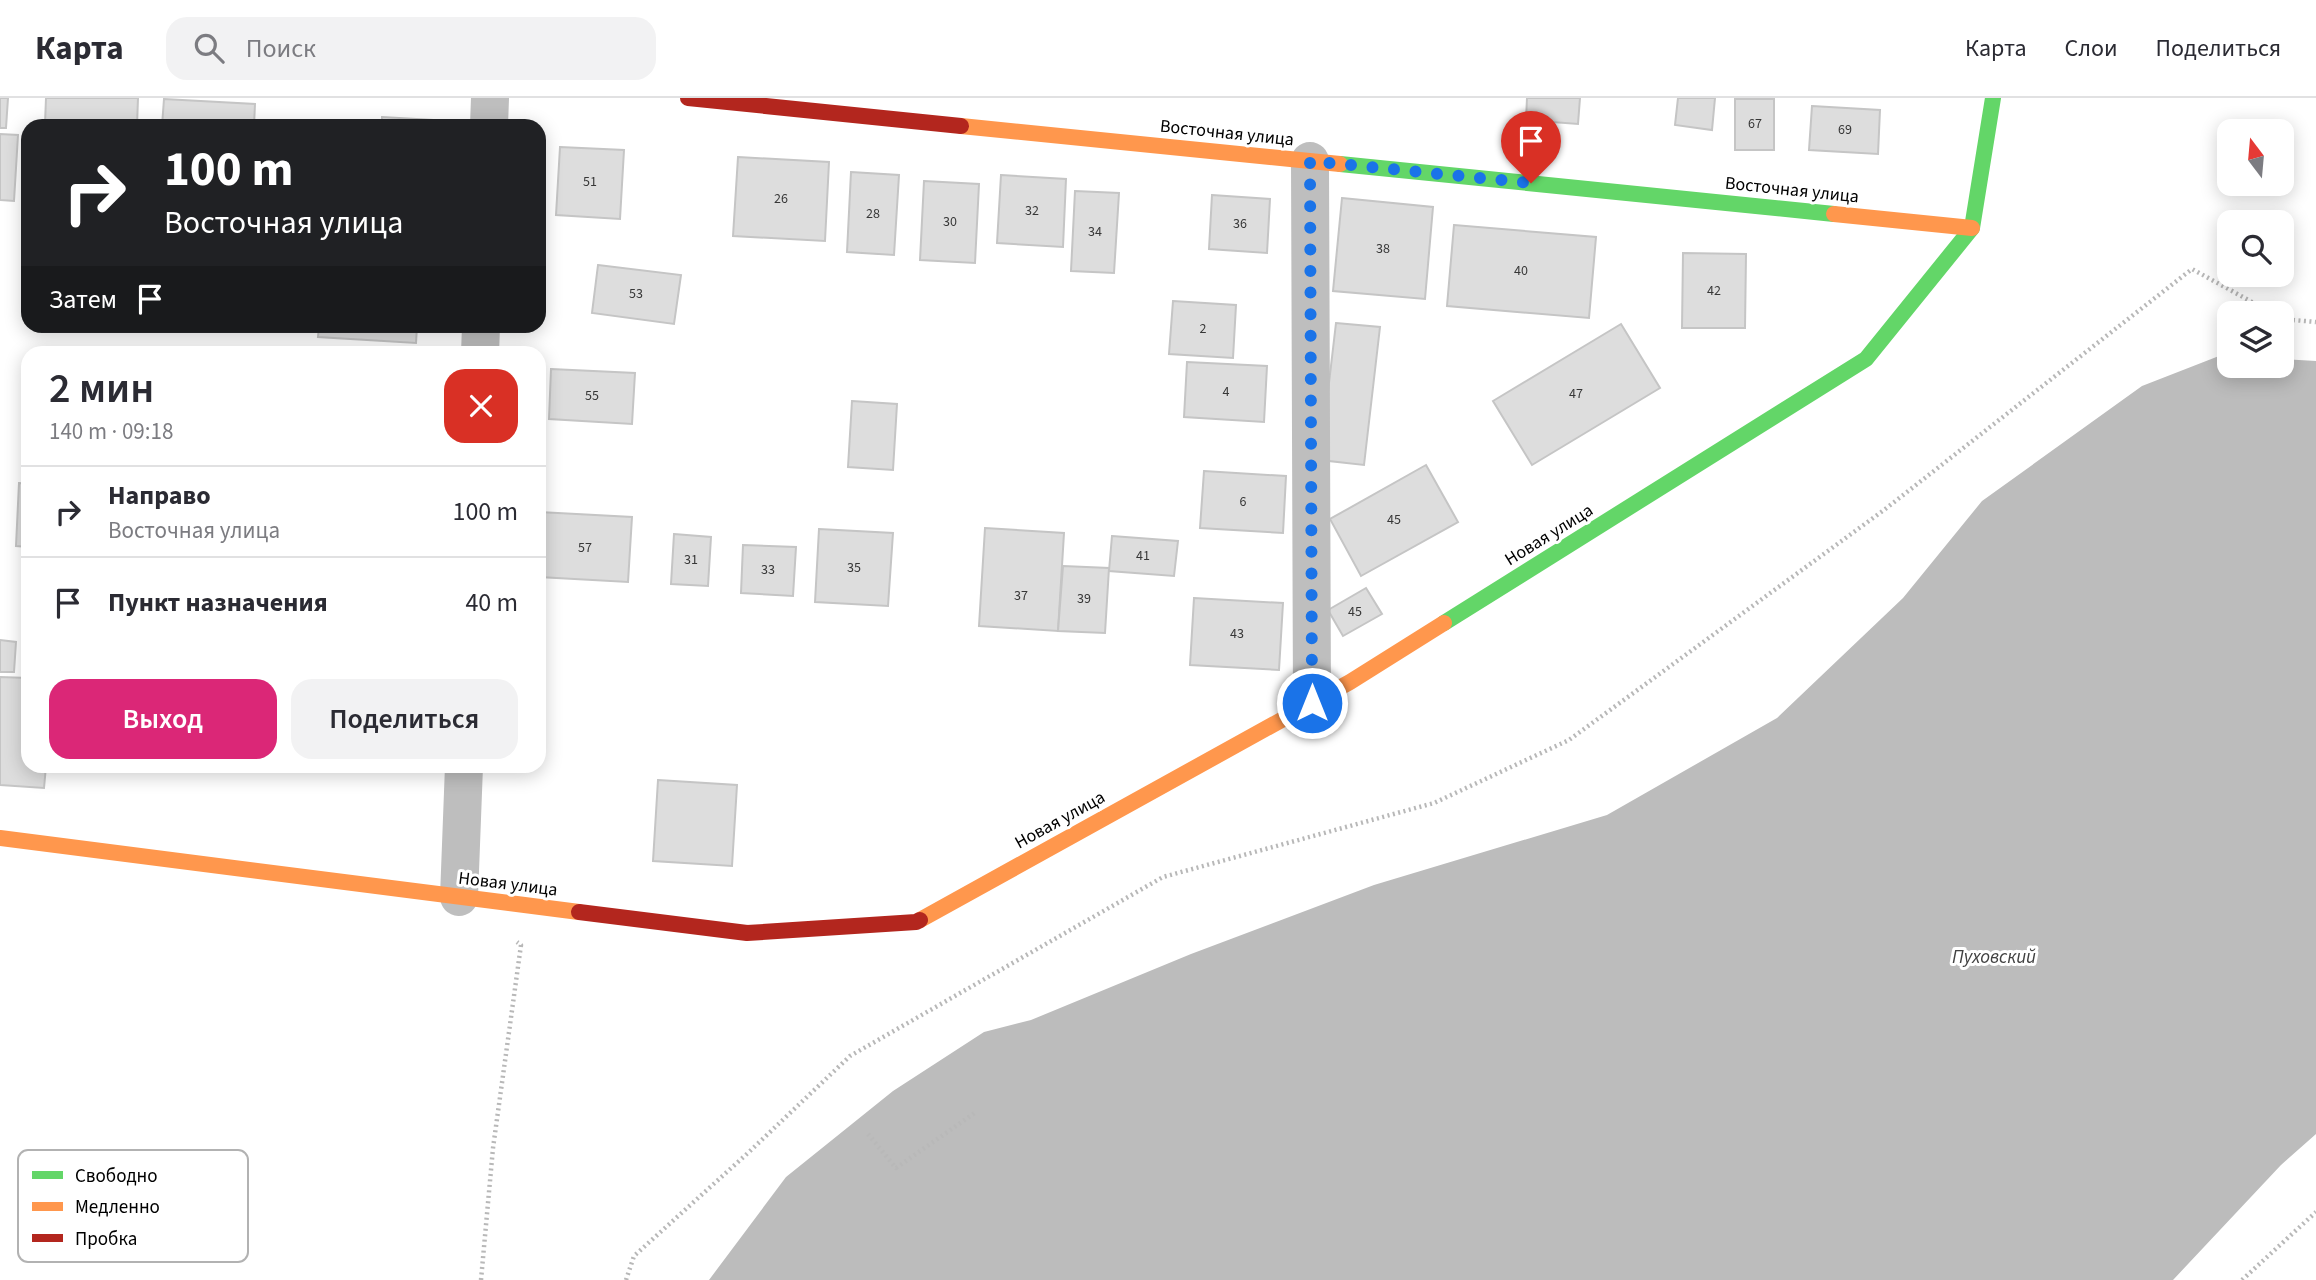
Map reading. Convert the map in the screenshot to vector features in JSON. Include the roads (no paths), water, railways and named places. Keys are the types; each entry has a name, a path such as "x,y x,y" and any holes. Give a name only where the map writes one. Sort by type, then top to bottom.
{"street":[{"path":"489,119 490,98"},
{"name":"Восточная улица","path":"688,98 1972,228"},
{"path":"1972,228 1993,98"},
{"path":"1310,161 1312,703"},
{"name":"Новая улица","path":"0,838 747,933 916,922 1362,675 1866,359 1972,228"},
{"path":"459,897 464,773"}],"water":[{"name":"Пуховский","path":"2217,357 2217,378 2294,378 2294,360 2316,361 2316,1134 2281,1165 2173,1280 709,1280 786,1177 893,1091 984,1032 1031,1020 1191,954 1374,885 1607,815 1777,718 1903,598 1982,501 2142,386"}]}
